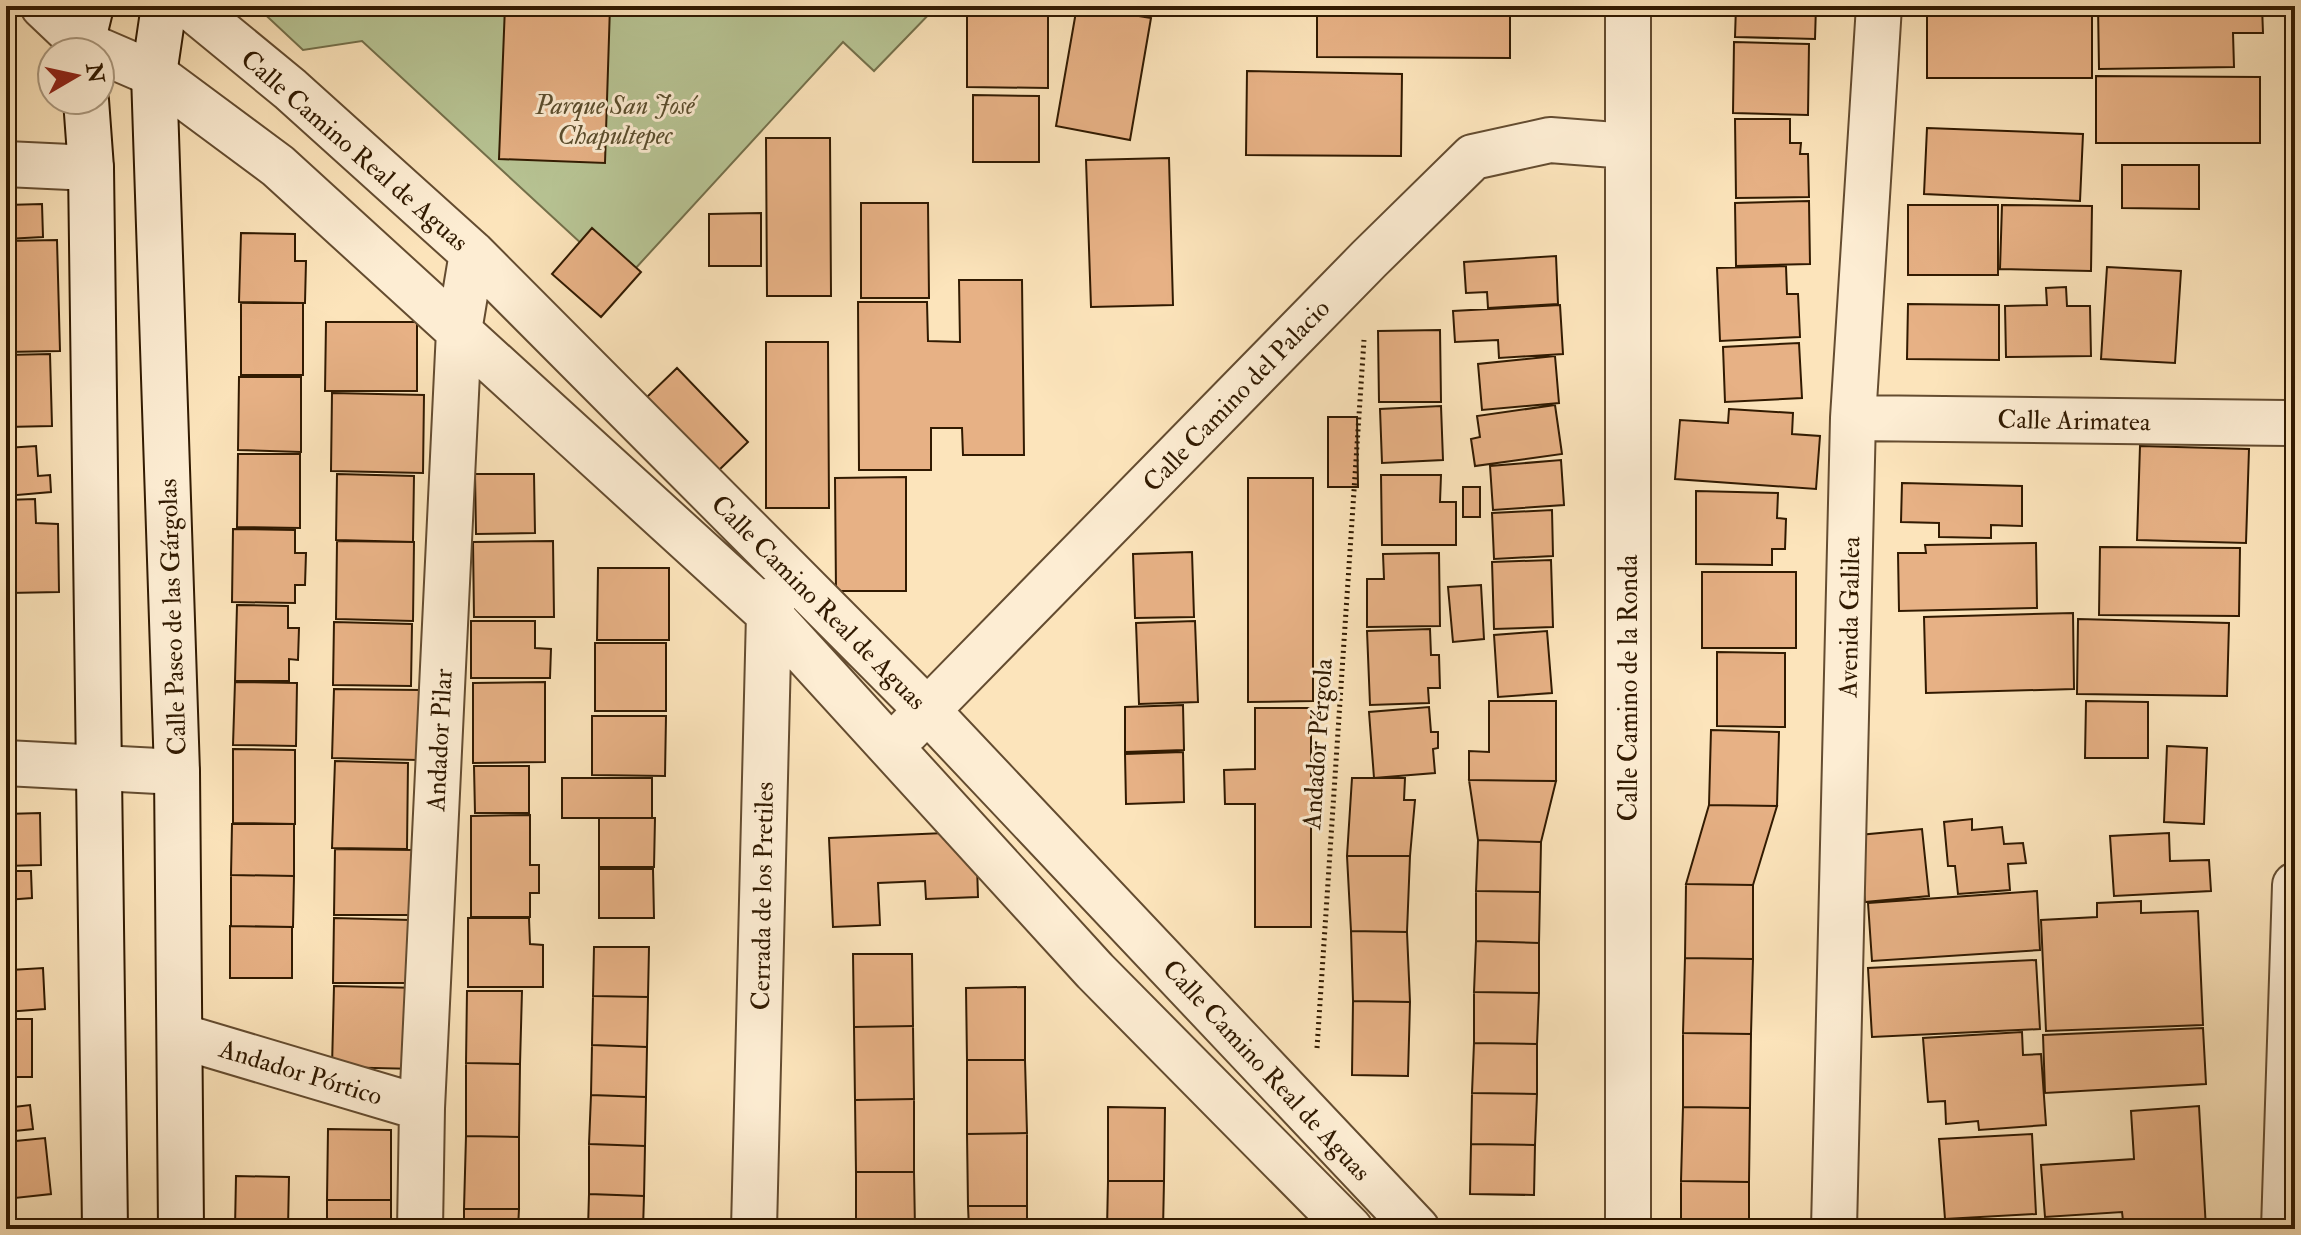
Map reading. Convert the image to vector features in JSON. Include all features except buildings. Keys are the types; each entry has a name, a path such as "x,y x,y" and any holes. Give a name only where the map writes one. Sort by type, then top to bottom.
{"street":[{"path":"43,6 85,34"},
{"name":"Calle Paseo de las Gárgolas","path":"164,6 154,74 177,772 181,1229"},
{"name":"Calle Camino Real de Aguas","path":"189,6 290,89 472,253 928,711 1417,1229"},
{"name":"Calle Camino de la Ronda","path":"1628,6 1628,1229"},
{"name":"Avenida Galilea","path":"1834,1229 1853,418 1879,6"},
{"name":"Calle Camino Real de Aguas","path":"85,34 154,74 278,166 769,614 1095,971 1350,1229"},
{"path":"87,116 91,168 105,1229"},
{"name":"Calle Camino del Palacio","path":"891,747 1369,259 1473,157 1550,140 1628,146"},
{"path":"6,164 91,168"},
{"name":"Andador Pilar","path":"420,1229 422,1108 459,331 472,253"},
{"name":"Calle Arimatea","path":"1853,418 2295,423"},
{"name":"Cerrada de los Pretiles","path":"754,1229 769,614 783,566"},
{"path":"6,763 177,772"},
{"path":"2284,1229 2295,885"},
{"name":"Andador Pórtico","path":"180,1036 422,1108"}],"path":[{"name":"Andador Pérgola","path":"1312,1118 1364,338"}],"green space":[{"name":"Parque San José Chapultepec","path":"256,6 937,6 874,71 843,42 623,282 362,41 303,50"}]}
